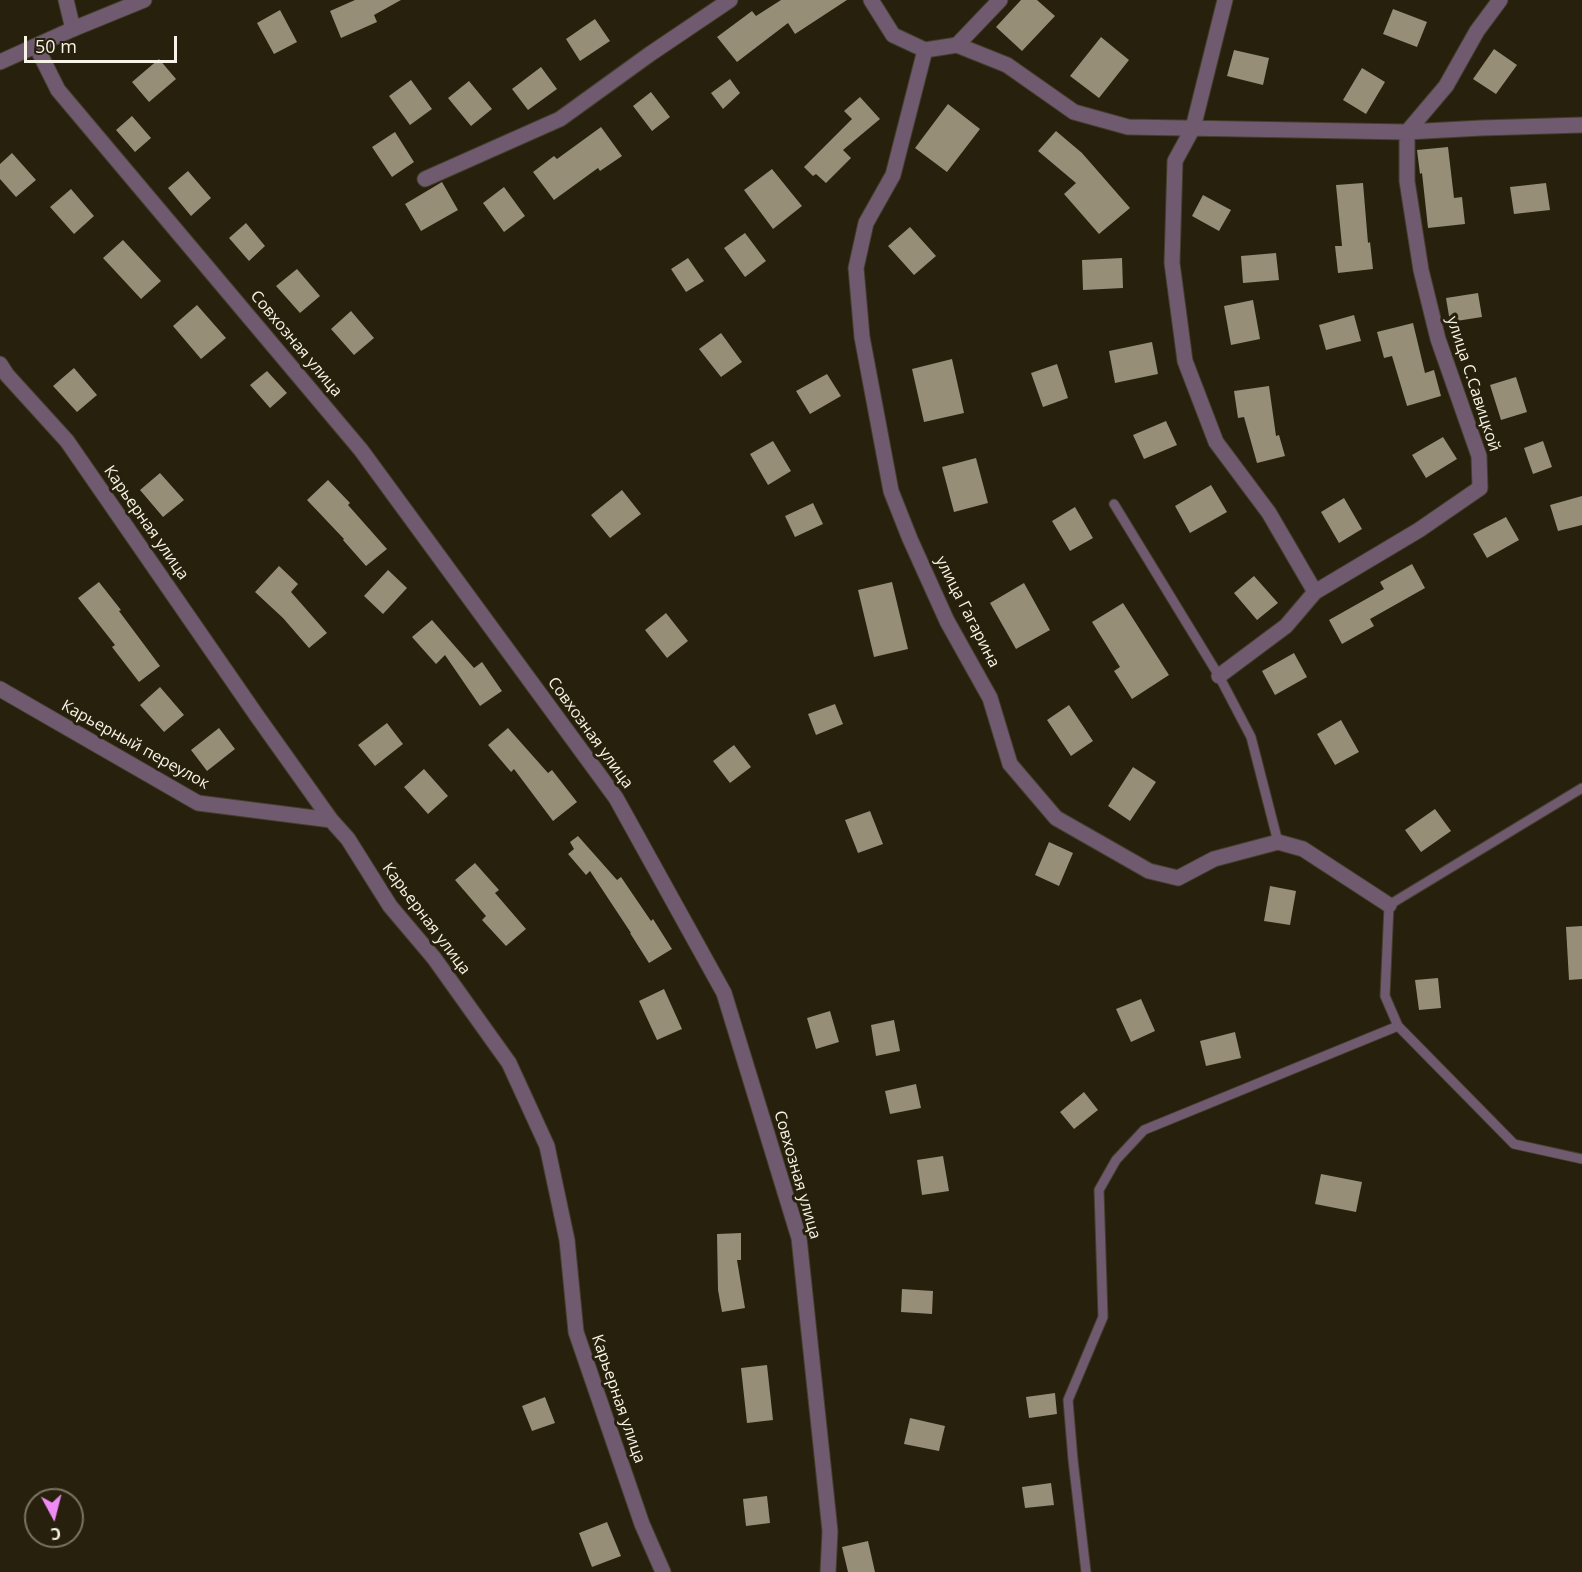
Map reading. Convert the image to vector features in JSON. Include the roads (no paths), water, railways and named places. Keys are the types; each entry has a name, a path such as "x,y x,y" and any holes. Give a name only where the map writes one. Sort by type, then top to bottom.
{"street":[{"path":"66,0 73,29"},
{"path":"0,62 144,0"},
{"path":"425,179 560,119 730,0"},
{"path":"871,0 893,35 925,50 957,45 1006,66 1074,112 1128,128 1407,132 1582,125"},
{"path":"957,45 1000,0"},
{"path":"1225,0 1193,128 1175,161 1172,263 1185,361 1216,442 1269,513 1315,592"},
{"path":"1407,132 1446,86 1477,31 1500,0"},
{"name":"Совхозная улица","path":"36,46 58,90 361,450 595,769 616,798 724,993 799,1238 830,1531 828,1572"},
{"name":"улица Гагарина","path":"925,50 893,175 866,223 856,268 862,337 891,491 947,621 990,698 1010,764 1056,818 1149,871 1178,878 1214,859 1278,843"},
{"name":"улица С.Савицкой","path":"1219,676 1286,626 1315,592 1419,530 1480,488 1479,456 1438,339 1421,270 1407,181 1407,132"},
{"name":"Карьерная улица","path":"2,373 67,441 250,706 331,820 348,839 390,906 434,958 509,1063 547,1146 567,1240 576,1332 642,1524 663,1572"},
{"name":"Карьерный переулок","path":"0,689 198,803 331,820"},
{"path":"1278,843 1303,849 1389,905"}],"lane":[{"path":"1114,504 1219,676 1251,737 1278,843"},
{"path":"1582,788 1389,905 1385,996 1398,1026 1514,1144 1582,1158"},
{"path":"1086,1572 1068,1400 1103,1317 1099,1190 1116,1160 1144,1130 1398,1026"}]}
